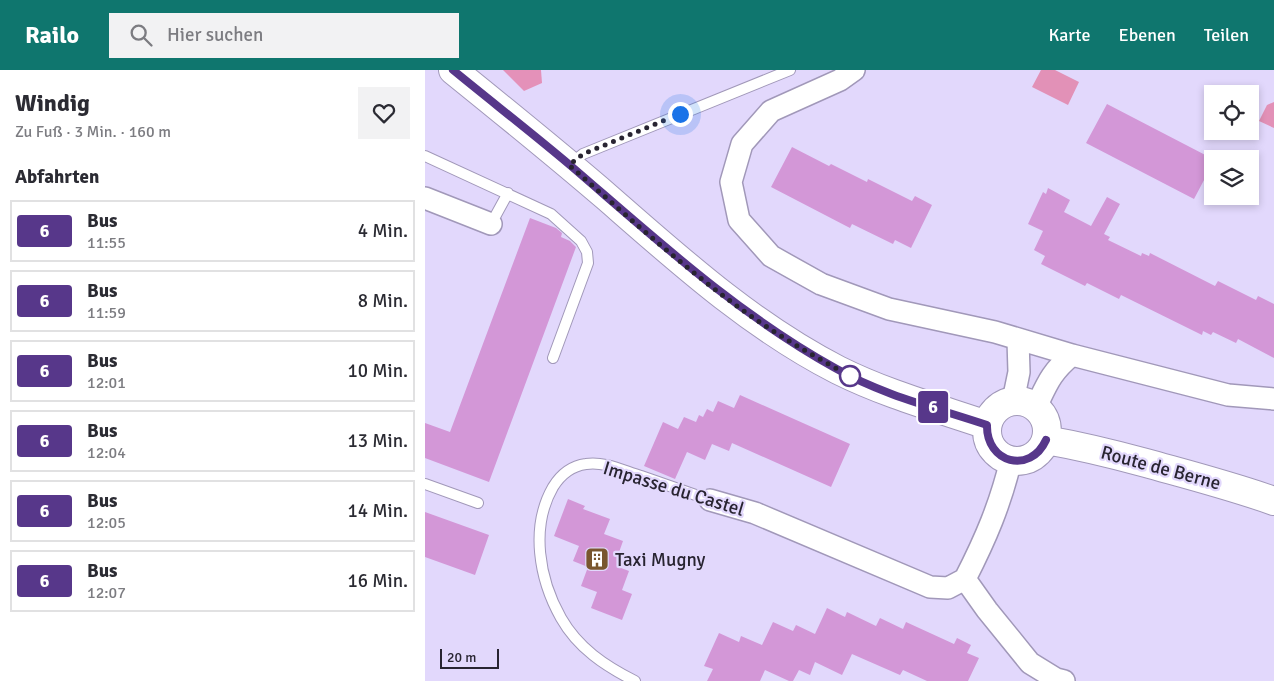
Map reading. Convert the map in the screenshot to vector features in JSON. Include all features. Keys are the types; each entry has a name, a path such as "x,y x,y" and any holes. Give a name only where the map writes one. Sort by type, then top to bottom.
{"main road":[{"path":"453,70 569,165 679,260 733,303 780,336 850,376 899,397 987,425"},
{"path":"1024,404 1042,414 1046,422 1046,440 1042,448 1028,459 1011,460 1002,457 995,451 987,434 987,425 996,409 1024,404"},
{"name":"Route de Berne","path":"1046,440 1080,446 1175,471 1233,487 1274,501"}],"street":[{"path":"854,70 840,80 771,111 742,144 731,182 739,220 771,256 821,284 889,309 995,332 1072,355 1228,396 1274,399"},
{"path":"425,198 491,224"},
{"path":"1018,340 1019,372 1024,404"},
{"path":"1024,404 1058,367 1072,355"},
{"path":"1011,460 991,526 965,579 987,610 1030,663 1064,681"},
{"name":"Impasse du Castel","path":"710,500 755,513 931,587 948,588 965,579"}],"lane":[{"path":"569,165 583,154 790,70"},
{"path":"425,156 551,214 581,241 587,252 588,263 553,358"},
{"path":"491,224 508,193"},
{"name":"Impasse du Castel","path":"635,681 608,667 580,644 561,619 547,590 541,562 539,534 541,517 549,495 559,478 575,466 589,463 609,465 710,500"},
{"path":"425,484 478,503"}],"shaded area":[{"path":"503,70 541,70 542,83 524,91"},
{"path":"1041,70 1055,70 1079,82 1068,105 1032,87"},
{"path":"1274,102 1274,128 1259,121 1267,105"}],"building":[{"path":"1107,104 1204,154 1204,180 1194,199 1086,143"},
{"path":"792,147 829,166 831,164 867,182 868,179 912,201 915,196 932,205 911,248 895,240 893,244 852,224 850,228 771,187"},
{"path":"1048,188 1070,200 1064,212 1091,226 1107,197 1120,204 1104,234 1110,237 1108,240 1141,256 1142,253 1149,256 1150,253 1215,286 1218,281 1256,300 1258,296 1274,304 1274,358 1238,339 1236,343 1213,332 1211,335 1203,331 1202,335 1121,295 1119,299 1087,283 1085,286 1041,264 1045,256 1034,250 1043,231 1028,224 1043,192 1046,194"},
{"path":"530,218 556,228 562,233 561,237 570,241 576,247 489,482 425,458 425,423 450,432"},
{"path":"740,395 850,444 831,487 732,443 729,451 712,444 705,460 687,452 675,479 644,466 663,422 678,429 684,417 696,422 699,415 703,417 707,409 713,412 718,401 734,408"},
{"name":"Taxi Mugny","path":"568,499 585,506 583,509 610,519 604,534 623,541 617,558 624,561 621,568 629,571 622,590 632,594 622,620 591,608 597,592 581,586 588,567 573,561 579,546 554,536"},
{"path":"425,512 489,535 475,575 425,557"},
{"path":"827,608 845,617 847,612 876,626 880,618 903,629 906,622 954,644 957,638 971,645 967,653 979,658 968,681 927,681 903,670 900,675 852,654 842,675 815,662 810,675 799,670 793,681 765,670 760,681 707,681 713,669 704,666 719,633 739,642 741,636 762,645 773,622 793,631 796,625 815,634"}],"bus line":[{"name":"6","path":"453,70 536,136 679,260 733,303 780,336 850,376 899,397 987,425 990,443 1002,457 1019,461 1028,459 1042,448 1046,440"}],"place":[{"name":"Taxi Mugny","path":"597,559"}],"route":[{"path":"680,114 583,154 569,165 679,260 733,303 780,336 850,376"}]}
